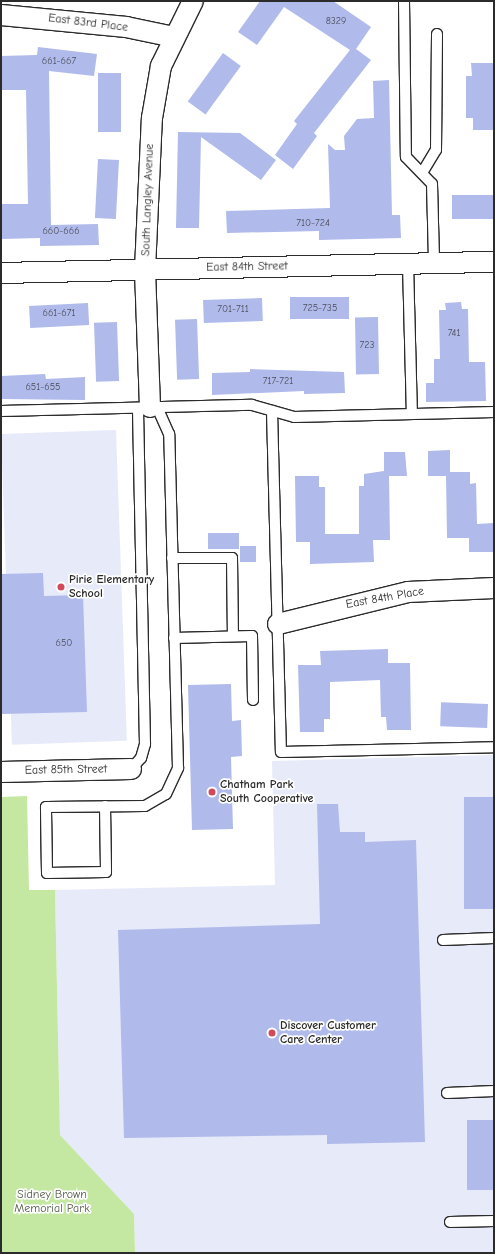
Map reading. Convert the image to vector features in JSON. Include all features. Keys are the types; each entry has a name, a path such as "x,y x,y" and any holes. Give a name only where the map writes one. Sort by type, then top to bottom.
{"street":[{"name":"South Langley Avenue","path":"148,408 145,270 152,118 160,66 193,1"},
{"name":"East 83rd Place","path":"1,15 126,27 174,37"},
{"name":"East 84th Street","path":"1,273 494,262"},
{"name":"East 84th Place","path":"278,624 408,592 494,588"},
{"name":"East 85th Street","path":"1,772 131,769"}],"lane":[{"path":"404,1 406,157 432,184 434,263"},
{"path":"422,173 436,150 437,34"},
{"path":"408,264 412,414"},
{"path":"1,411 252,405 294,417 494,412"},
{"path":"105,806 106,872 47,873 46,807 105,806 145,806 166,794 178,768 169,434 148,408"},
{"path":"131,769 141,758 145,744 148,408"},
{"path":"272,411 281,752 494,747"},
{"path":"172,558 232,558 233,636"},
{"path":"174,638 252,636 253,700"},
{"path":"443,940 494,938"},
{"path":"447,1093 494,1091"},
{"path":"450,1222 494,1221"}],"shaded area":[{"name":"Pirie Elementary School","path":"116,430 127,741 12,745 1,434"},
{"path":"494,755 494,1253 135,1253 134,1214 60,1135 55,890 275,885 272,761"}],"green space":[{"name":"Sidney Brown Memorial Park","path":"27,796 29,890 55,890 60,1135 134,1214 135,1253 1,1253 1,797"}],"building":[{"path":"260,1 333,1 371,27 356,49 371,60 314,133 317,136 293,169 275,155 297,124 294,121 350,50 284,7 257,45 238,32"},
{"path":"38,47 97,54 94,76 49,71 51,225 98,224 99,245 40,246 40,238 1,239 1,204 28,204 26,90 1,90 1,56 37,55"},
{"path":"223,53 241,66 206,114 188,102"},
{"path":"471,63 494,63 494,130 473,130 473,118 466,118 466,76 472,76"},
{"path":"98,73 121,73 121,132 98,132"},
{"path":"389,80 392,215 400,215 401,238 319,240 319,231 227,233 226,211 330,208 328,144 335,150 345,150 344,136 357,119 374,118 373,81"},
{"path":"178,132 240,133 276,160 261,180 201,137 199,228 176,228"},
{"path":"98,159 119,160 116,219 95,218"},
{"path":"452,195 494,195 494,219 452,219"},
{"path":"290,297 349,297 349,319 290,319"},
{"path":"262,298 263,321 204,323 203,300"},
{"path":"461,302 462,309 468,309 469,362 485,362 486,401 426,402 426,383 434,383 434,359 440,359 439,310 446,310 445,303"},
{"path":"88,303 89,325 30,328 29,306"},
{"path":"355,317 378,317 379,374 356,374"},
{"path":"197,319 199,379 177,380 175,320"},
{"path":"117,322 119,381 96,382 94,323"},
{"path":"250,369 344,372 345,393 304,394 304,391 212,395 212,373 250,372"},
{"path":"45,374 46,379 85,377 85,400 1,399 1,376"},
{"path":"450,450 450,472 470,472 470,484 476,483 477,524 494,523 494,552 469,552 469,538 447,538 446,476 428,476 428,451"},
{"path":"384,452 405,452 407,476 389,476 390,540 373,540 374,562 310,564 310,542 296,542 295,476 319,476 319,487 325,487 325,534 359,534 359,486 364,486 364,474 384,471"},
{"path":"208,533 239,533 239,549 208,549"},
{"path":"240,546 256,546 256,562 240,562"},
{"path":"43,573 44,596 83,595 87,712 1,714 1,574"},
{"path":"388,649 388,663 410,663 411,730 387,730 386,717 381,717 380,680 330,682 330,719 324,719 324,732 300,732 298,665 321,665 320,651"},
{"name":"Chatham Park South Cooperative","path":"231,684 232,721 241,720 242,756 231,757 233,829 192,830 188,685"},
{"path":"441,702 488,704 487,728 440,726"},
{"path":"464,797 494,797 494,909 464,909"},
{"name":"Discover Customer Care Center","path":"317,804 338,804 340,832 365,832 365,842 416,840 425,1142 327,1144 327,1135 124,1138 118,930 320,924"},
{"path":"467,1120 494,1120 494,1190 467,1190"}],"place":[{"name":"Pirie Elementary School","path":"61,587"},
{"name":"Chatham Park South Cooperative","path":"212,792"},
{"name":"Discover Customer Care Center","path":"272,1033"}]}
